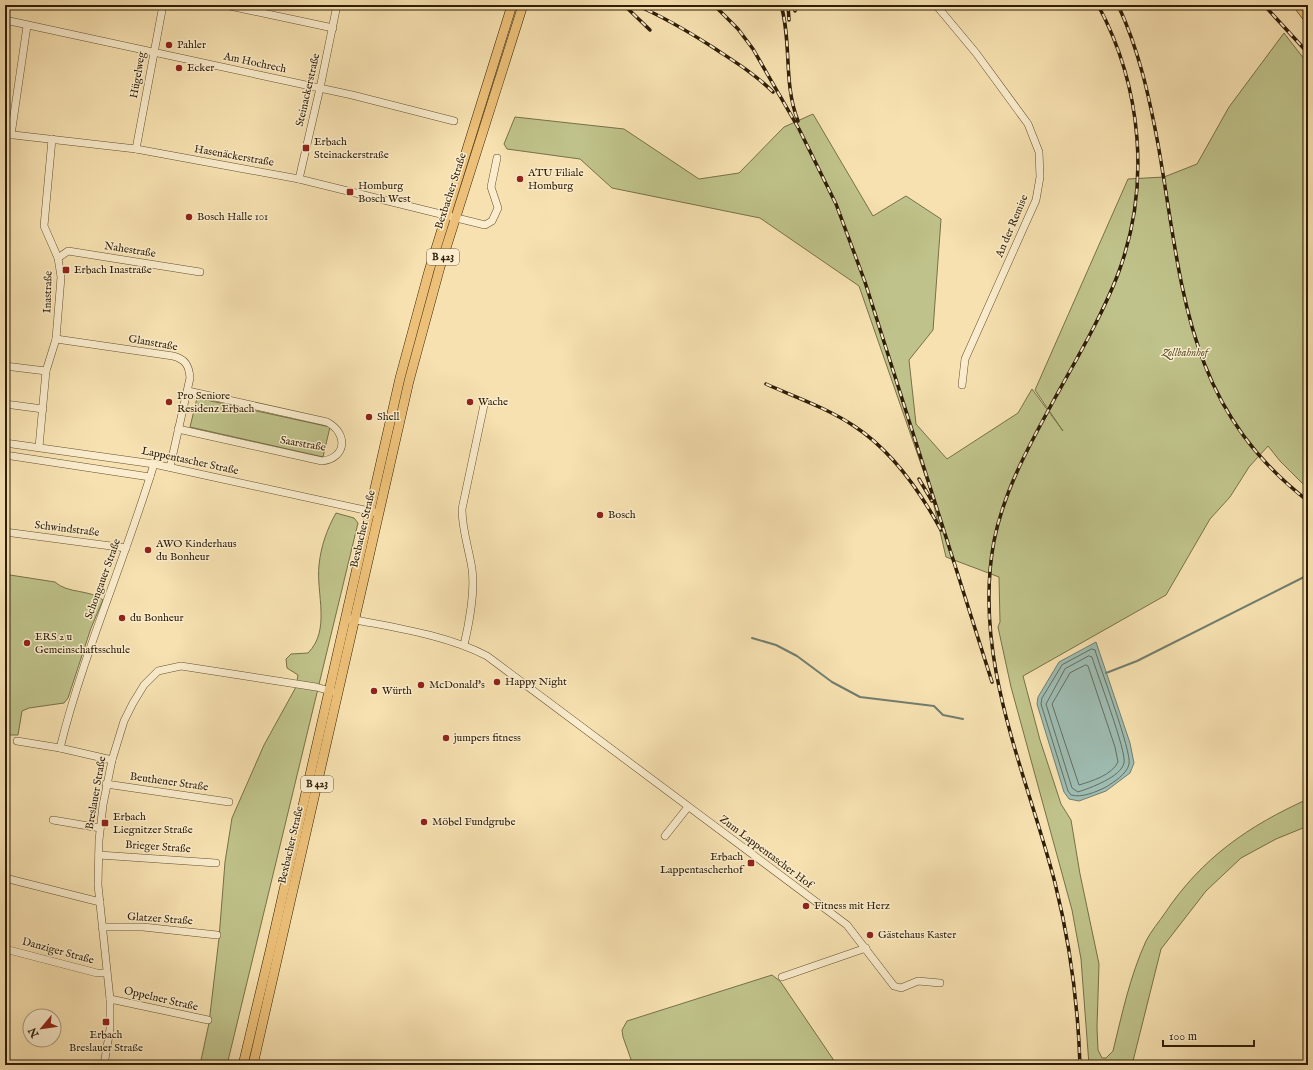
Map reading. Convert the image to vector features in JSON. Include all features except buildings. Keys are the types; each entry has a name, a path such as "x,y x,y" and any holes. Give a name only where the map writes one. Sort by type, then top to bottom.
{"main road":[{"name":"Bexbacher Straße","path":"253,1065 334,692 337,654 400,378 450,217 512,5"},
{"name":"Bexbacher Straße","path":"243,1065 334,692 354,620 409,381 450,217 523,5"},
{"path":"1298,5 1308,18"}],"street":[{"name":"Hügelweg","path":"136,149 163,5"},
{"path":"225,5 333,28"},
{"name":"Steinackerstraße","path":"299,178 320,88 337,5"},
{"name":"An der Remise","path":"936,5 976,53 1025,120 1039,152 1040,177 1036,200 965,359 962,385"},
{"name":"Am Hochrech","path":"5,20 27,26 320,88 454,121"},
{"path":"8,134 27,26"},
{"name":"Hasenäckerstraße","path":"8,134 136,149 299,178 485,225 492,221 498,208 491,188 498,158"},
{"name":"Inastraße","path":"39,447 46,371 56,339 61,277 58,258 48,239 43,218 52,139"},
{"name":"Nahestraße","path":"58,258 68,251 200,272"},
{"name":"Glanstraße","path":"56,339 181,358 187,363 190,371 188,391 170,467"},
{"path":"5,366 46,371"},
{"name":"Saarstraße","path":"178,429 322,461 335,457 341,448 340,433 336,427 327,422 188,391"},
{"path":"5,404 43,409"},
{"path":"464,645 472,586 472,570 462,524 462,509 484,405"},
{"name":"Lappentascher Straße","path":"5,443 170,467 378,513"},
{"path":"5,455 150,477"},
{"name":"Schongauer Straße","path":"60,748 78,680 111,592 154,464"},
{"name":"Schwindstraße","path":"5,532 126,548"},
{"name":"Zum Lappentascher Hof","path":"345,618 464,645 503,666 688,807 847,925 897,988 918,981 940,983"},
{"name":"Breslauer Straße","path":"104,1065 110,1029 110,999 106,973 100,902 100,828 106,784 112,760 124,721 144,684 158,671 169,667 181,666 334,692"},
{"path":"17,741 60,748 112,760"},
{"name":"Beuthener Straße","path":"106,784 229,802"},
{"path":"666,836 688,807"},
{"path":"53,820 100,828"},
{"name":"Brieger Straße","path":"99,855 216,863"},
{"path":"5,878 100,902"},
{"name":"Glatzer Straße","path":"102,927 143,927 217,935"},
{"path":"782,977 866,948"},
{"name":"Danziger Straße","path":"5,949 97,973 106,973"},
{"name":"Oppelner Straße","path":"110,999 208,1020"}],"green space":[{"name":"Zollbahnhof","path":"1284,33 1308,64 1308,184 1306,206 1308,214 1308,489 1280,461 1268,446 1249,467 1230,497 1210,519 1166,595 1023,676 1040,740 1061,804 1071,820 1080,874 1099,964 1097,1027 1098,1050 1102,1058 1106,1058 1113,1051 1131,981 1146,941 1179,893 1211,860 1246,832 1286,809 1308,799 1308,826 1276,839 1241,858 1206,891 1161,949 1132,1065 1089,1065 1081,959 1072,910 1011,687 998,627 1000,622 999,577 946,557 931,493 859,286 760,218 612,188 580,159 507,149 504,144 515,117 624,129 699,179 739,173 784,127 813,114 873,216 906,196 941,219 933,330 909,360 916,424 947,459 1018,413 1032,389 1063,431 1035,390 1128,179 1164,177 1197,164 1229,107"},
{"path":"197,398 330,427 323,457 190,427"},
{"path":"336,513 354,518 358,523 227,1065 200,1065 209,1023 219,938 225,862 232,818 264,745 296,687 298,675 287,668 286,659 291,654 308,653 315,644 319,634 321,611 319,565 325,538"},
{"path":"10,575 55,582 60,586 91,594 103,600 91,628 68,698 64,703 29,708 22,711 18,735 9,735 5,728 5,692 9,689 5,678 5,576"},
{"path":"772,975 780,981 837,1065 633,1065 622,1030 627,1021"}],"water":[{"path":"1096,642 1130,743 1134,763 1130,773 1106,791 1079,801 1069,799 1064,792 1037,704 1038,697 1059,662"}],"waterway":[{"path":"1106,673 1137,661 1308,575"},
{"path":"752,638 776,645 797,656 832,682 860,697 934,706 943,715 963,719"}],"railway":[{"path":"624,5 650,30"},
{"path":"636,5 676,25 714,48 752,74 773,92"},
{"path":"714,5 738,29 753,49 799,129 836,204 865,282 992,682"},
{"path":"781,5 786,34 789,78 793,107 798,121"},
{"path":"788,5 789,20"},
{"path":"794,5 795,11"},
{"path":"1080,1065 1075,996 1065,928 1055,883 1005,714 996,672 990,628 989,585 994,541 998,522 1011,485 1027,450 1104,306 1118,274 1128,241 1135,206 1138,172 1137,137 1132,103 1124,69 1113,36 1098,5"},
{"path":"1118,5 1138,56 1151,108 1184,294 1196,340 1213,383 1236,425 1267,464 1308,501"},
{"path":"1264,5 1308,53"},
{"path":"766,384 833,414 868,436 904,472 933,515 941,530"},
{"path":"919,479 932,501"}],"place":[{"name":"Pahler","path":"169,45"},
{"name":"Ecker","path":"179,68"},
{"name":"Erbach Steinackerstraße","path":"306,148"},
{"name":"ATU Filiale Homburg","path":"520,179"},
{"name":"Homburg Bosch West","path":"350,192"},
{"name":"Bosch Halle 101","path":"189,217"},
{"name":"Erbach Inastraße","path":"66,270"},
{"name":"Pro Seniore Residenz Erbach","path":"169,402"},
{"name":"Wache","path":"470,402"},
{"name":"Shell","path":"369,417"},
{"name":"Bosch","path":"600,515"},
{"name":"AWO Kinderhaus du Bonheur","path":"148,550"},
{"name":"du Bonheur","path":"122,618"},
{"name":"ERS 2 u Gemeinschaftsschule","path":"27,643"},
{"name":"Happy Night","path":"497,682"},
{"name":"McDonald's","path":"421,685"},
{"name":"Würth","path":"374,691"},
{"name":"jumpers fitness","path":"446,738"},
{"name":"Möbel Fundgrube","path":"424,822"},
{"name":"Erbach Liegnitzer Straße","path":"105,823"},
{"name":"Erbach Lappentascherhof","path":"751,863"},
{"name":"Fitness mit Herz","path":"806,906"},
{"name":"Gästehaus Kaster","path":"870,935"},
{"name":"Erbach Breslauer Straße","path":"106,1022"}]}
